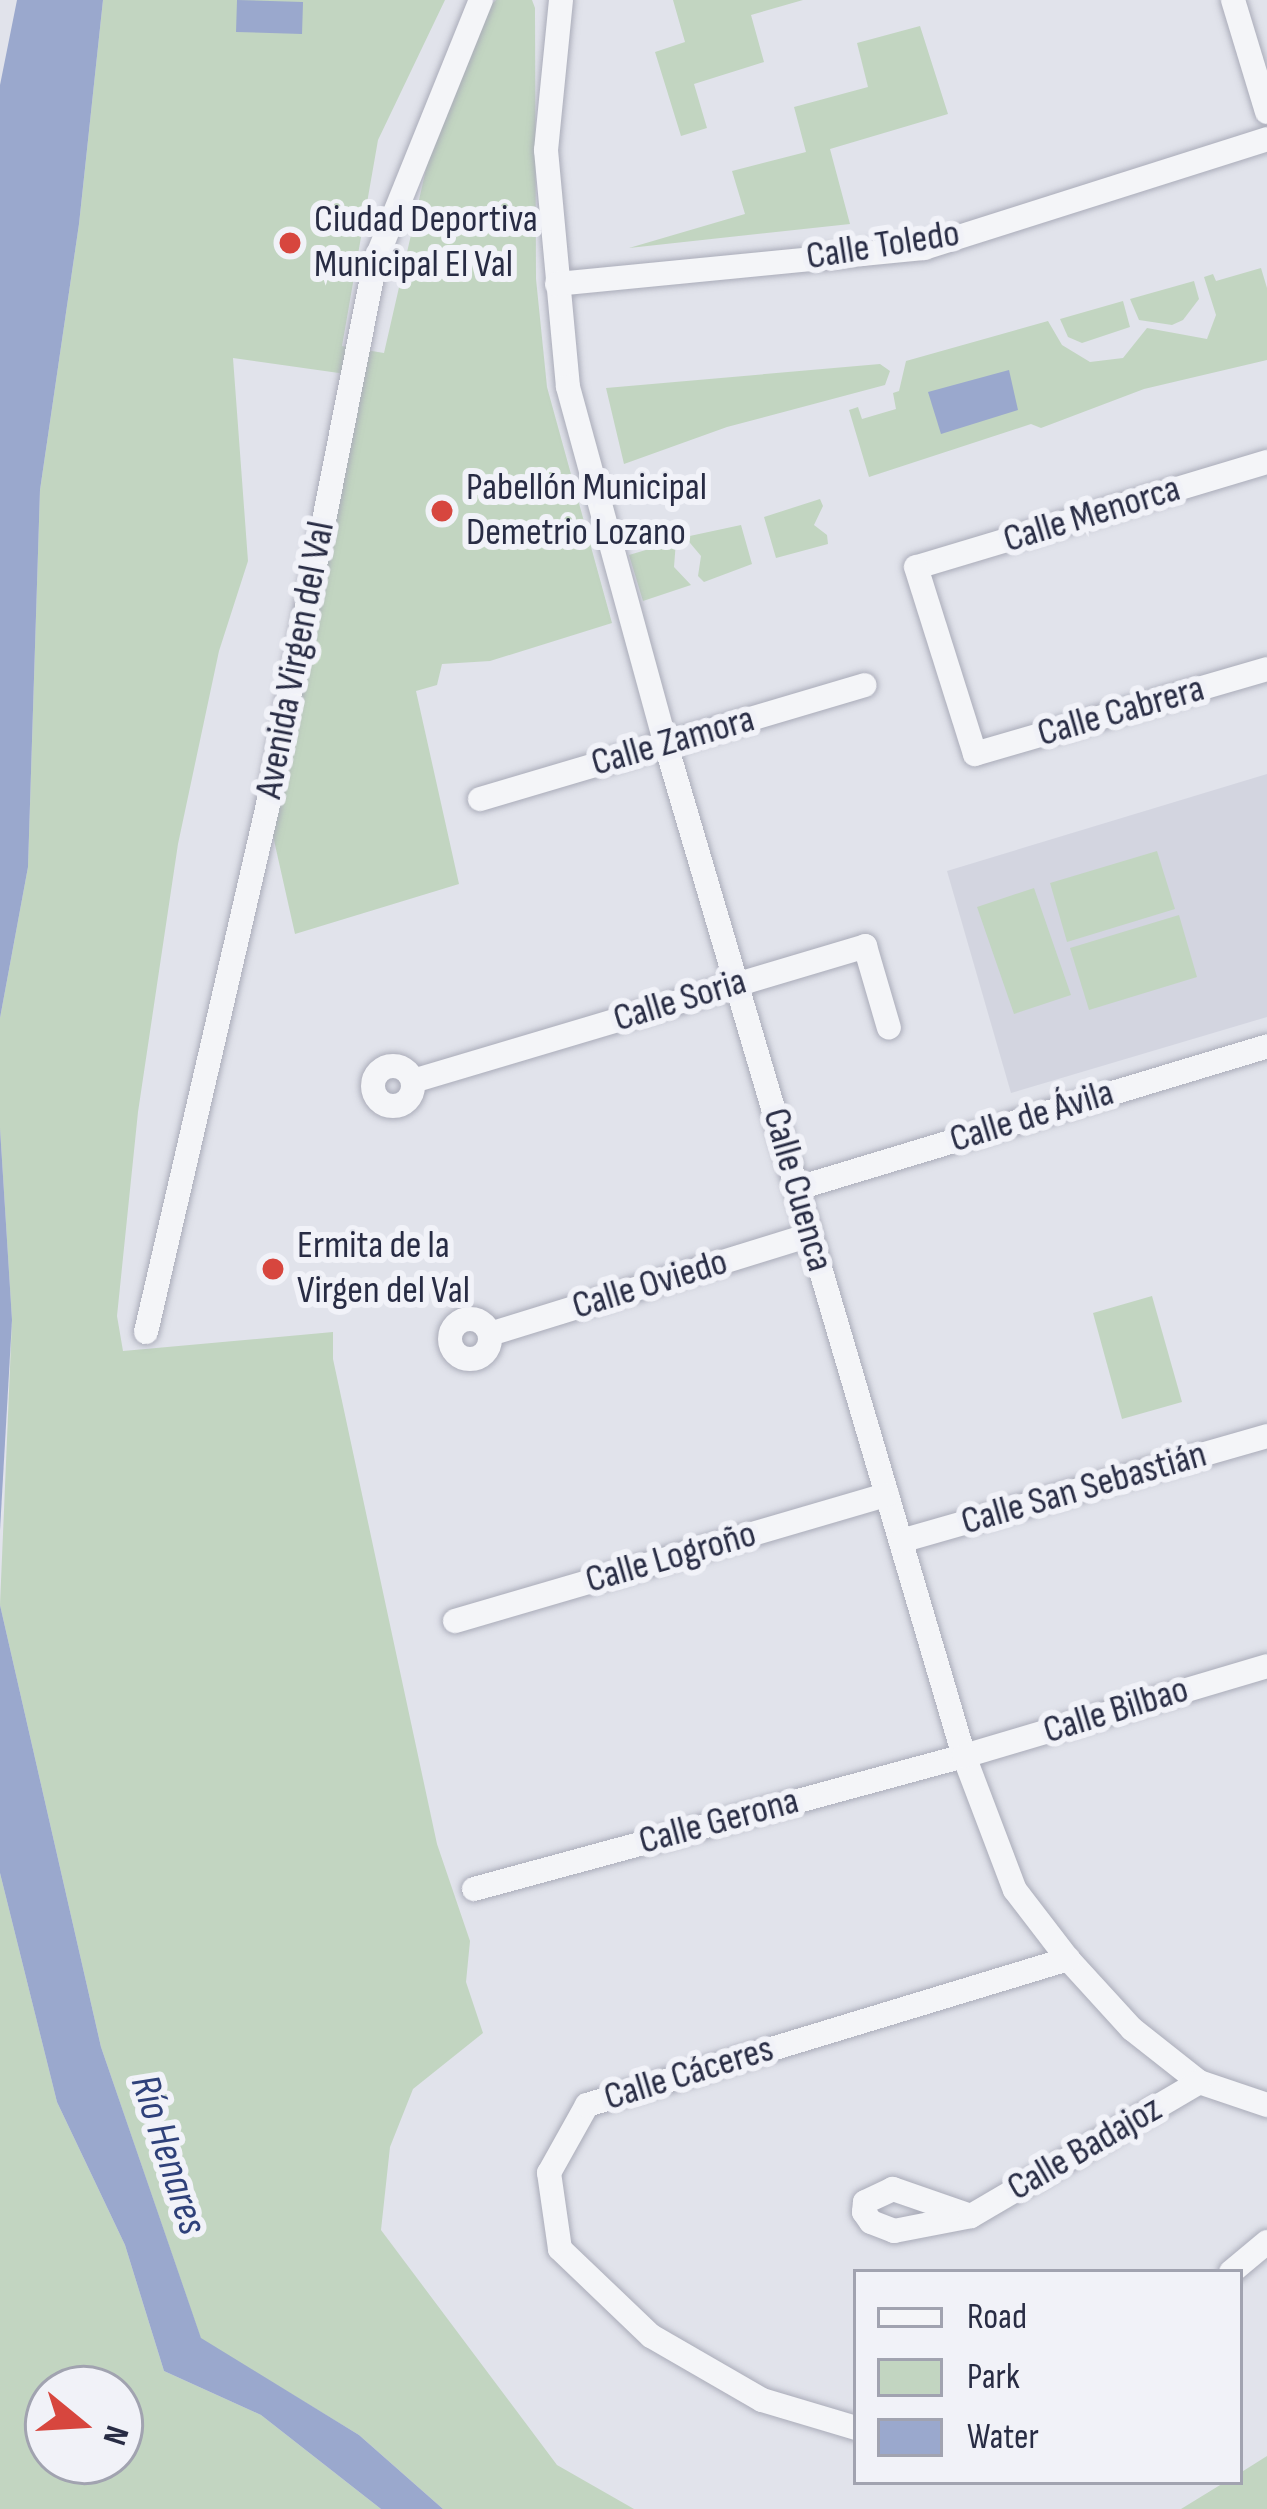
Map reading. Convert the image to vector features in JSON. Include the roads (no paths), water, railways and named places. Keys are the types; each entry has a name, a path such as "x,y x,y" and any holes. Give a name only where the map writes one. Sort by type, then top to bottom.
{"street":[{"name":"Avenida Virgen del Val","path":"146,1332 267,809 375,262 482,0"},
{"name":"Calle Cuenca","path":"561,0 546,151 568,388 666,745 964,1756 1015,1890 1068,1959 1132,2029 1199,2082 1267,2105"},
{"path":"1233,0 1267,112"},
{"name":"Calle Toledo","path":"557,284 924,248 1267,139"},
{"name":"Calle Menorca","path":"975,754 916,567 1267,462"},
{"name":"Calle Cabrera","path":"975,754 1267,669"},
{"name":"Calle Zamora","path":"480,799 864,685"},
{"name":"Calle Soria","path":"413,1081 865,946 889,1028"},
{"name":"Calle de Ávila","path":"798,1188 1267,1046"},
{"name":"Calle Oviedo","path":"490,1334 810,1235"},
{"name":"Calle San Sebastián","path":"901,1541 1267,1436"},
{"name":"Calle Logroño","path":"455,1621 886,1495"},
{"name":"Calle Bilbao","path":"964,1756 1267,1666"},
{"name":"Calle Gerona","path":"474,1889 964,1756"},
{"name":"Calle Cáceres","path":"853,2427 762,2400 652,2336 560,2249 549,2173 587,2105 1068,1959"},
{"name":"Calle Badajoz","path":"971,2216 1199,2082"},
{"path":"1235,2269 1267,2242"}],"water":[{"path":"17,0 103,0 79,224 40,490 28,867 0,1018 0,85"},
{"path":"237,0 303,2 302,34 236,32"},
{"path":"1009,370 1018,410 941,434 928,392"},
{"path":"0,1128 12,1320 0,1530"},
{"path":"0,1605 101,2047 201,2338 359,2435 443,2509 381,2509 261,2415 164,2371 125,2245 57,2102 0,1873"}],"place":[{"name":"Ciudad Deportiva Municipal El Val","path":"290,243"},
{"name":"Pabellón Municipal Demetrio Lozano","path":"442,511"},
{"name":"Ermita de la Virgen del Val","path":"273,1269"}],"water label":[{"name":"Río Henares","path":"168,2155"}]}
